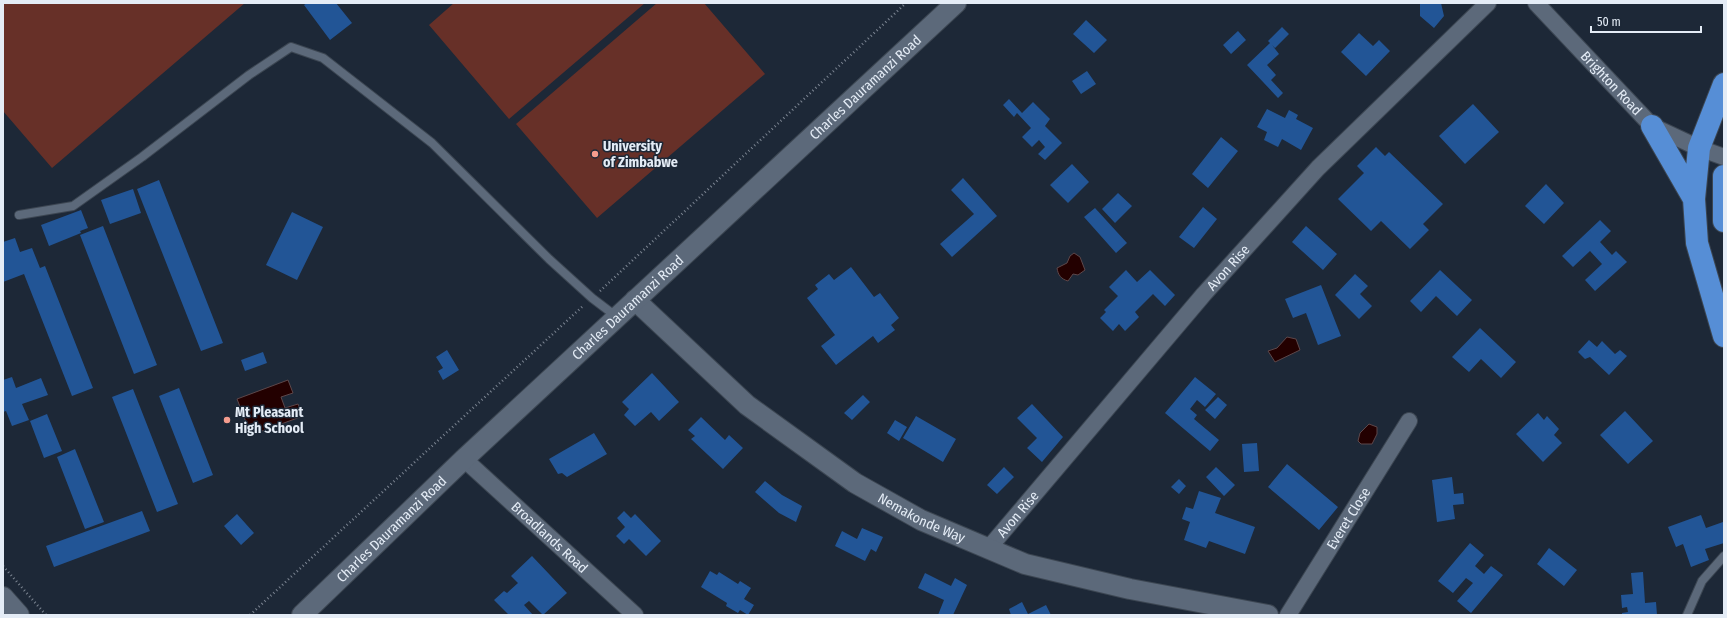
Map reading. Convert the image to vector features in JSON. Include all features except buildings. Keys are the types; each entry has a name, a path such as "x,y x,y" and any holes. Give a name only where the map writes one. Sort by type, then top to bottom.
{"highway":[{"path":"1724,84 1699,148 1694,199 1697,243 1724,336"},
{"path":"1652,126 1694,199"},
{"path":"1724,176 1724,221"}],"street":[{"name":"Charles Dauramanzi Road","path":"302,615 464,459 956,3"},
{"name":"Avon Rise","path":"988,549 1199,300 1318,168 1488,3"},
{"name":"Brighton Road","path":"1536,3 1652,126 1699,148 1724,157"},
{"name":"Nemakonde Way","path":"635,300 747,404 855,483 921,520 1025,564 1130,589 1268,615"},
{"name":"Everet Close","path":"1288,615 1409,421"},
{"name":"Broadlands Road","path":"464,459 635,615"},
{"path":"3,597 19,615"}],"lane":[{"path":"19,215 73,206 142,157 249,75 291,47 323,58 432,143 549,259 592,298 617,317"},
{"path":"1687,615 1702,581 1724,556"}],"path":[{"path":"250,615 592,298 906,3"},
{"path":"3,566 46,615"}],"shaded area":[{"path":"3,3 245,3 52,168 3,111"},
{"path":"454,3 645,3 509,119 429,25"},
{"path":"657,3 704,3 765,74 597,218 516,124"},
{"path":"1074,253 1080,257 1085,270 1078,275 1073,274 1068,281 1060,276 1057,268 1067,263 1070,256"},
{"path":"1287,337 1296,339 1300,350 1275,362 1268,351 1277,348"},
{"path":"288,380 293,393 281,397 285,408 298,404 303,416 251,435 237,399"},
{"path":"1369,424 1377,427 1377,434 1372,444 1361,444 1358,441 1360,433"}],"place":[{"name":"University of Zimbabwe","path":"595,154"},
{"name":"Mt Pleasant High School","path":"227,420"}]}
